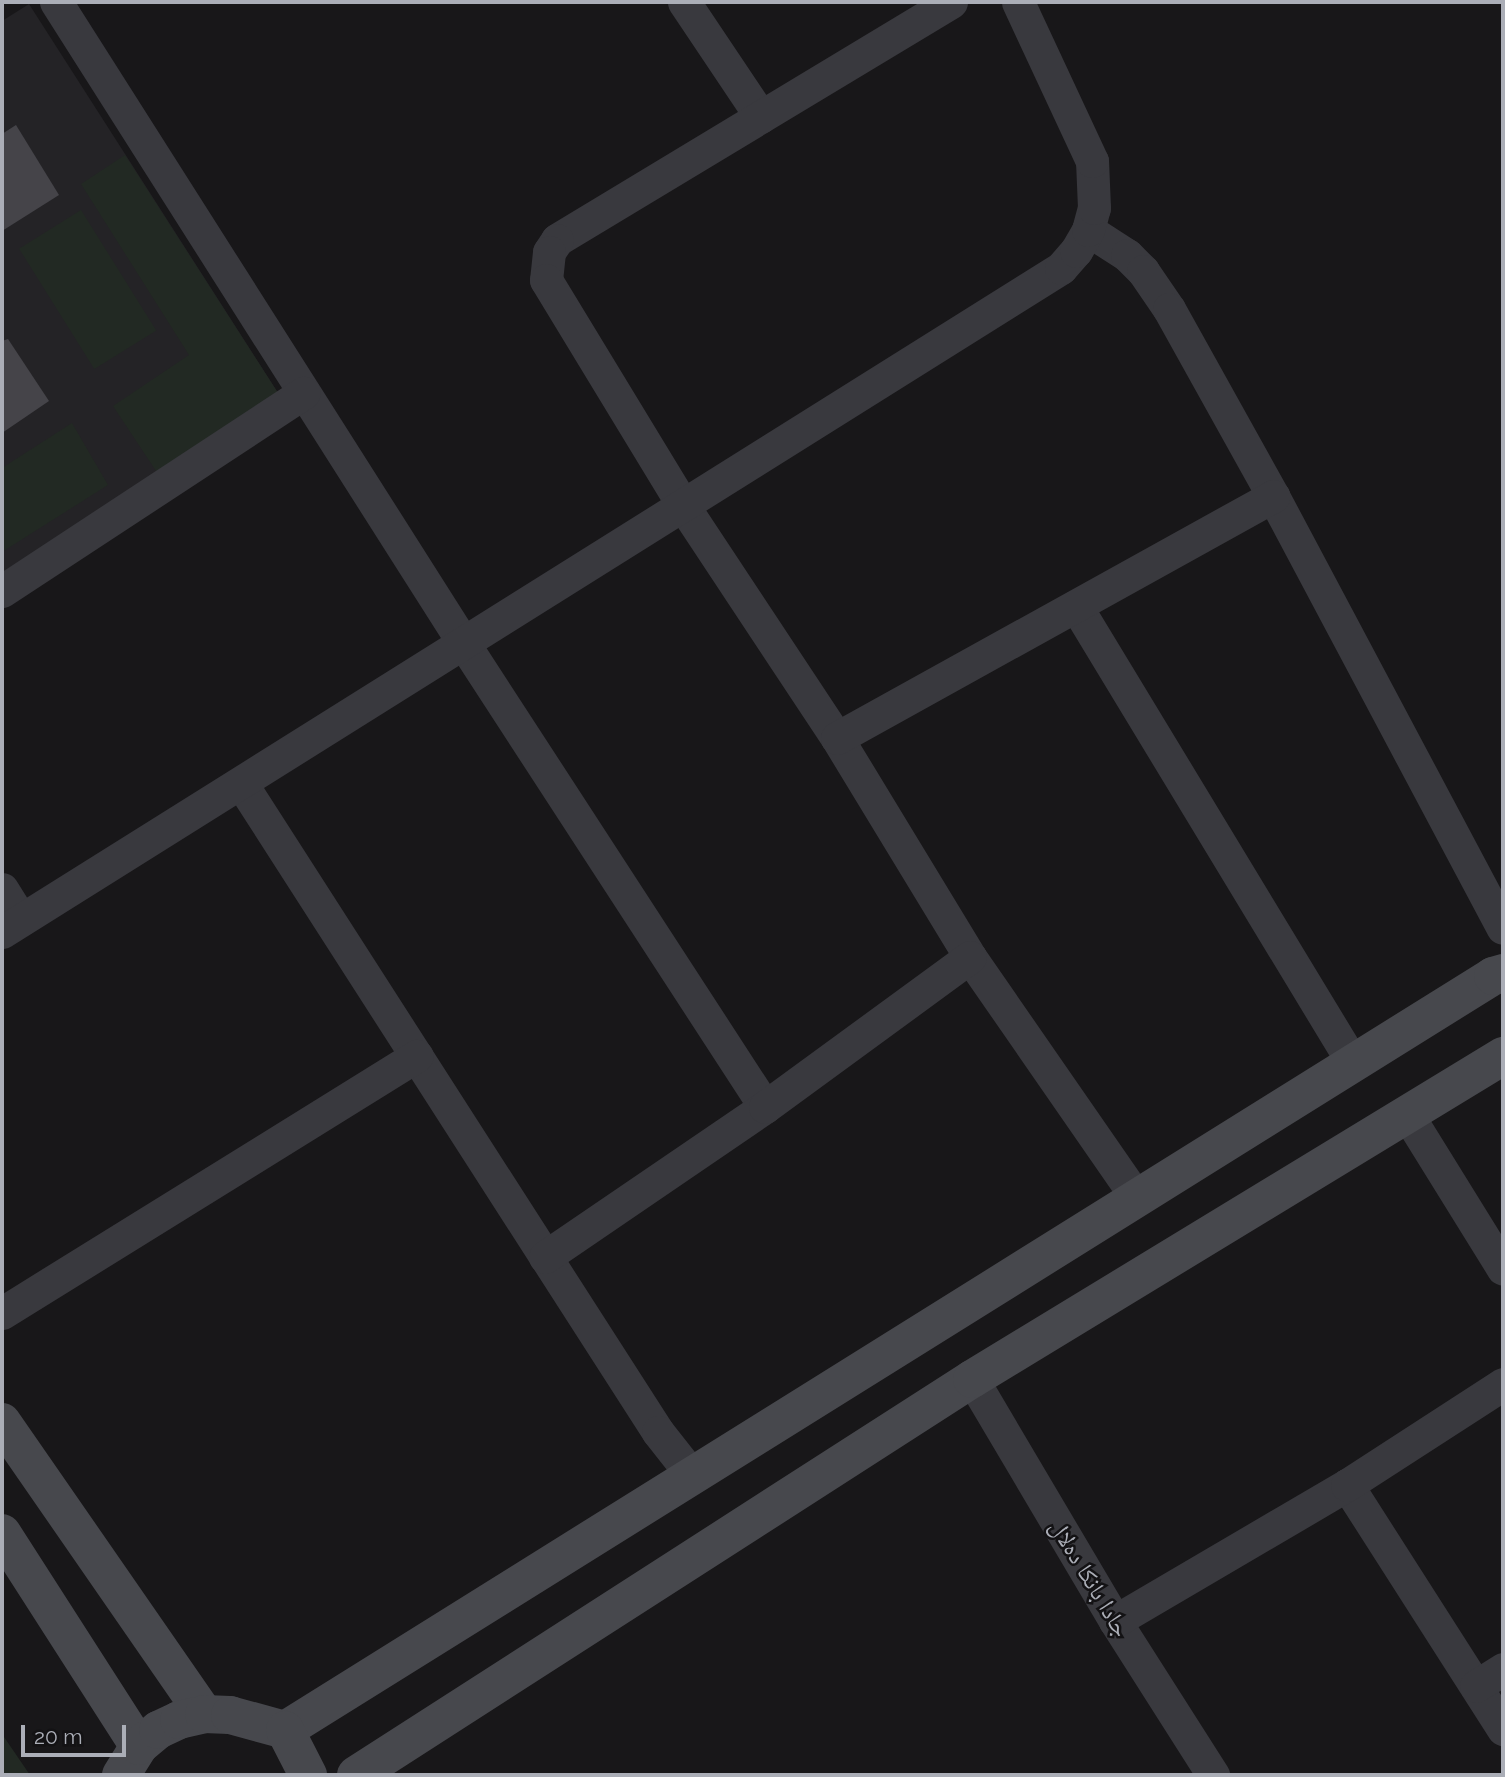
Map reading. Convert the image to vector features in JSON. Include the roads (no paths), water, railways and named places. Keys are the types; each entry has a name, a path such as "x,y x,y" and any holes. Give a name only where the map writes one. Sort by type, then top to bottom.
{"street":[{"path":"57,2 464,644 765,1107"},
{"path":"684,2 761,117"},
{"path":"951,2 557,240 545,265 546,280 684,507 837,738 970,957 1137,1198"},
{"path":"2,888 12,926 1042,282 1069,260 1088,230 1095,196 1092,161 1018,2"},
{"path":"1088,230 1127,255 1157,290 1273,496 1503,928"},
{"path":"2,591 304,393"},
{"path":"837,738 1273,496"},
{"path":"1076,606 1353,1063"},
{"path":"241,783 658,1432 692,1475"},
{"path":"545,1257 765,1107 970,957"},
{"path":"285,1730 1353,1063 1493,976 1503,973"},
{"path":"2,1313 417,1056"},
{"path":"356,1775 972,1379 1503,1056"},
{"path":"1407,1114 1503,1269"},
{"name":"جادا بانكا ده‌لال","path":"972,1379 1115,1621 1213,1775"},
{"path":"1115,1621 1347,1485 1503,1384"},
{"path":"2,1422 204,1714"},
{"path":"1347,1485 1490,1677 1503,1729"},
{"path":"2,1533 130,1761 158,1730 179,1720 204,1714 230,1714 285,1730 308,1775"}]}
